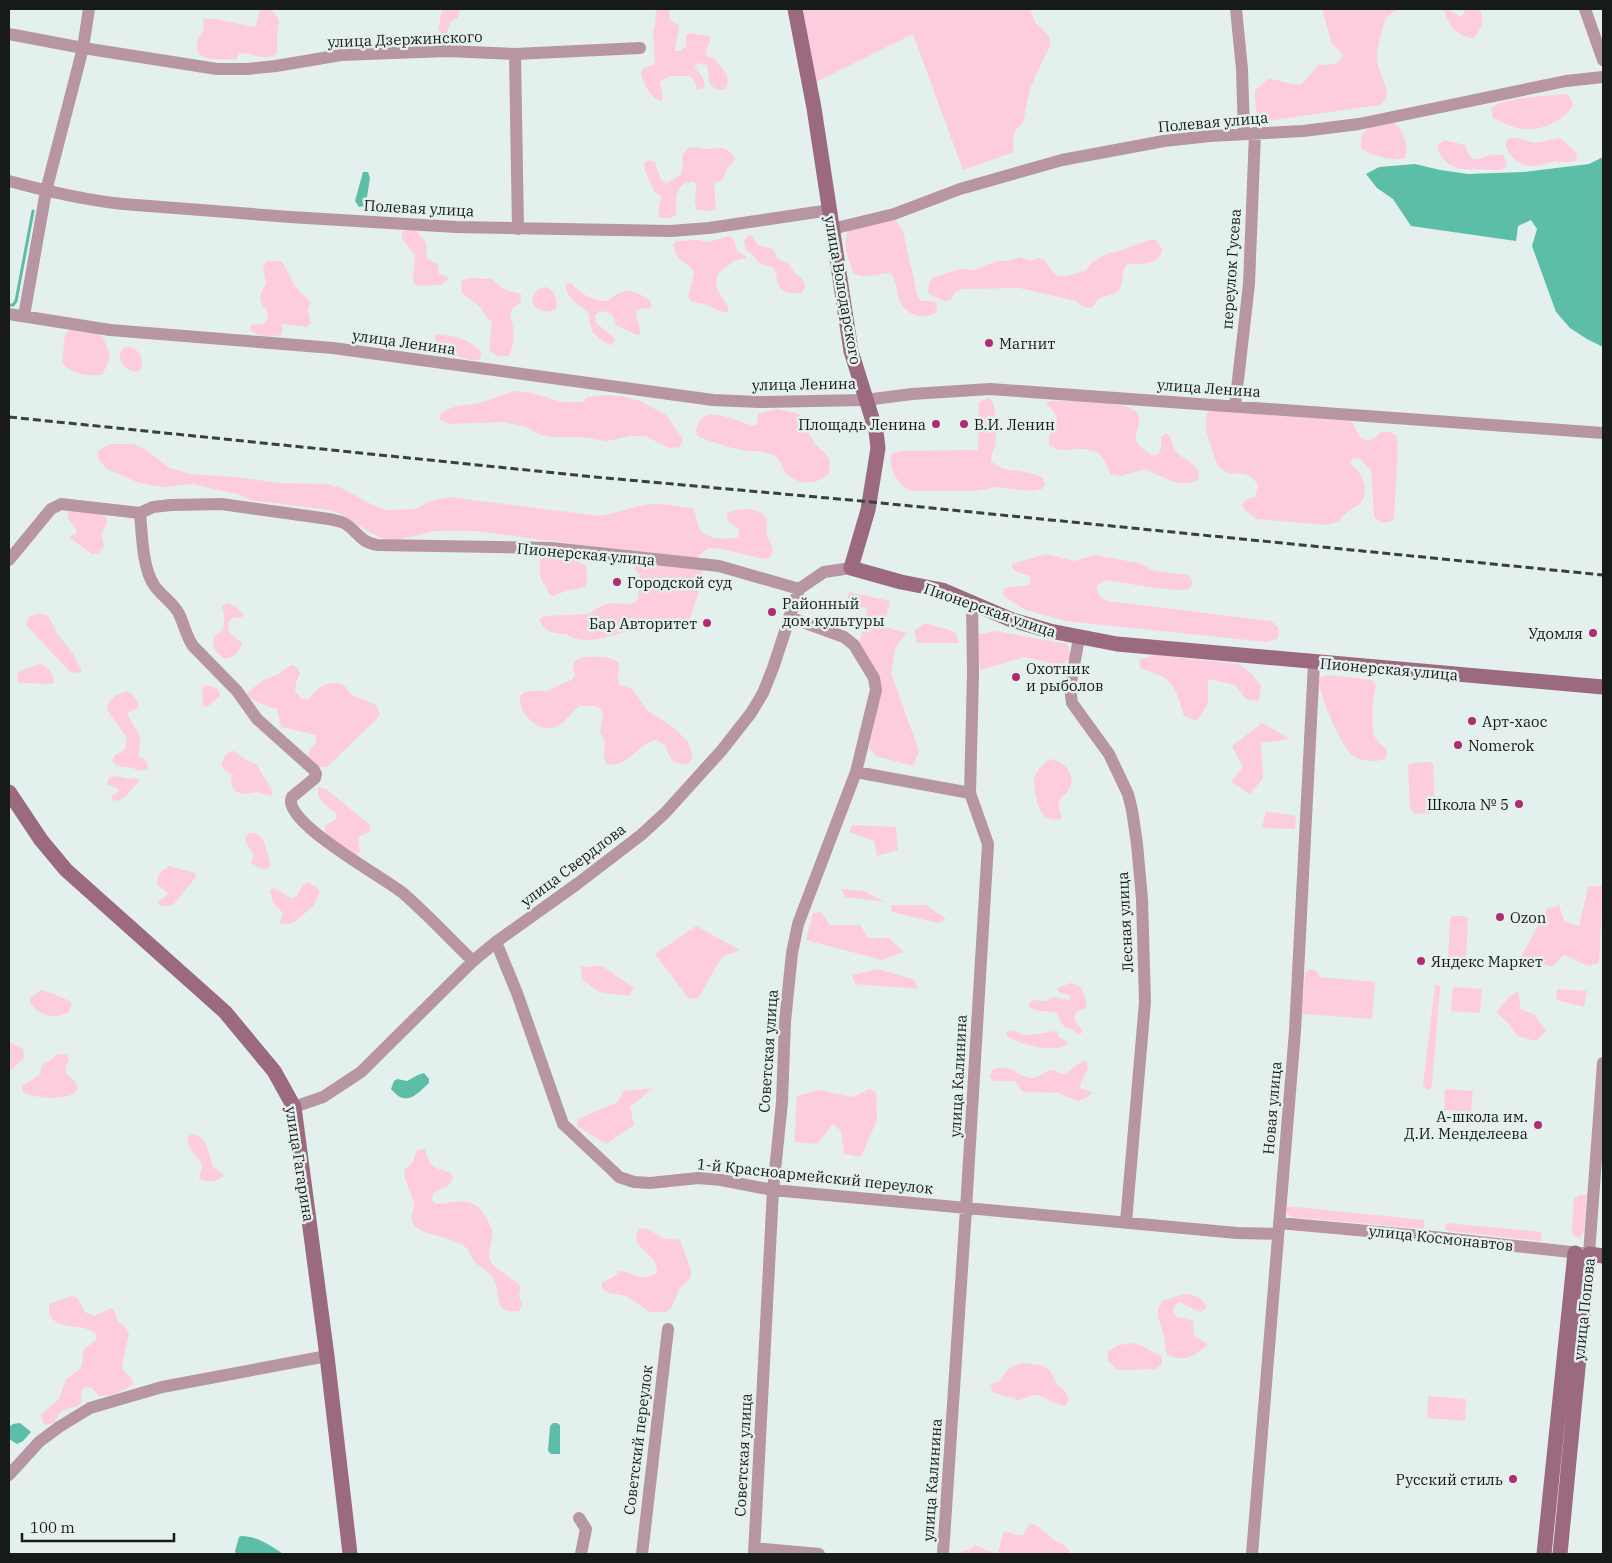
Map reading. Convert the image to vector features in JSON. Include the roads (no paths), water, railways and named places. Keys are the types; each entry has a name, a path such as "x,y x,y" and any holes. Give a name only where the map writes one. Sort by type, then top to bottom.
{"main road":[{"name":"улица Володарского","path":"795,9 814,108 851,352 876,430 877,457 868,510 851,568"},
{"name":"Пионерская улица","path":"851,568 901,582 942,590 1012,620 1079,638 1117,644 1314,663 1603,687"},
{"name":"улица Гагарина","path":"9,792 36,833 66,870 224,1012 274,1071 294,1107 328,1356 350,1554"},
{"name":"улица Попова","path":"1544,1554 1589,1254"},
{"name":"улица Попова","path":"1560,1554 1589,1254"}],"street":[{"path":"24,316 46,191 83,48 89,9"},
{"name":"переулок Гусева","path":"1235,406 1249,284 1249,133 1236,9"},
{"path":"1585,9 1603,60"},
{"name":"улица Дзержинского","path":"9,34 83,48 217,69 247,69 276,66 341,55 446,51 515,54 640,48"},
{"path":"515,54 518,229"},
{"name":"Полевая улица","path":"832,228 894,214 960,189 1062,160 1164,142 1249,133 1304,131 1359,124 1566,81 1603,77"},
{"name":"Полевая улица","path":"9,181 46,191 123,204 349,221 518,229 671,231 709,228 830,210"},
{"name":"улица Ленина","path":"9,314 110,330 333,348 713,400 759,402 866,400 912,394 990,390 1603,432"},
{"path":"9,560 51,509 62,504 140,513 145,557 152,582 159,593 171,602 179,614 188,639 237,691 257,719 314,770 316,774 314,778 292,797 290,806 302,821 325,841 402,893 473,961"},
{"name":"Пионерская улица","path":"140,513 153,507 170,505 221,504 328,519 344,523 368,543 386,546 552,548 719,566 799,589 824,572 851,568"},
{"name":"улица Свердлова","path":"294,1107 323,1097 361,1072 473,961 641,835 665,813 722,750 751,713 763,693 799,589"},
{"name":"улица Калинина","path":"943,1554 988,844 970,793 973,674 972,603"},
{"name":"Советская улица","path":"754,1551 773,1190 782,1102 785,1022 792,953 798,924 856,772 876,690 874,678 854,645 844,637 789,617"},
{"name":"Лесная улица","path":"1079,638 1070,688 1072,703 1109,754 1128,794 1137,844 1142,899 1145,1002 1126,1222"},
{"name":"Новая улица","path":"1252,1554 1295,1032 1314,663"},
{"path":"856,772 970,793"},
{"name":"1-й Красноармейский переулок","path":"496,942 517,993 563,1124 619,1177 634,1182 650,1183 698,1178 721,1180 773,1190 1237,1233 1279,1228"},
{"name":"улица Попова","path":"1589,1254 1603,1063"},
{"name":"улица Космонавтов","path":"1279,1228 1443,1238 1589,1254"},
{"name":"Советский переулок","path":"642,1554 668,1329"},
{"path":"9,1475 39,1442 59,1426 90,1408 162,1387 328,1356"},
{"path":"579,1518 586,1529 581,1554"},
{"path":"754,1551 819,1554"}],"waterway":[{"path":"9,305 13,305 16,301 33,211"}],"railway":[{"path":"9,417 595,477 861,501 1603,575"}],"place":[{"name":"Магнит","path":"989,343"},
{"name":"Площадь Ленина","path":"936,424"},
{"name":"В.И. Ленин","path":"964,424"},
{"name":"Городской суд","path":"617,582"},
{"name":"Районный дом культуры","path":"772,612"},
{"name":"Бар Авторитет","path":"707,623"},
{"name":"Удомля","path":"1593,633"},
{"name":"Охотник и рыболов","path":"1016,677"},
{"name":"Арт-хаос","path":"1472,721"},
{"name":"Nomerok","path":"1458,745"},
{"name":"Школа № 5","path":"1519,804"},
{"name":"Ozon","path":"1500,917"},
{"name":"Яндекс Маркет","path":"1421,961"},
{"name":"А-школа им. Д.И. Менделеева","path":"1538,1125"},
{"name":"Русский стиль","path":"1513,1479"}]}
